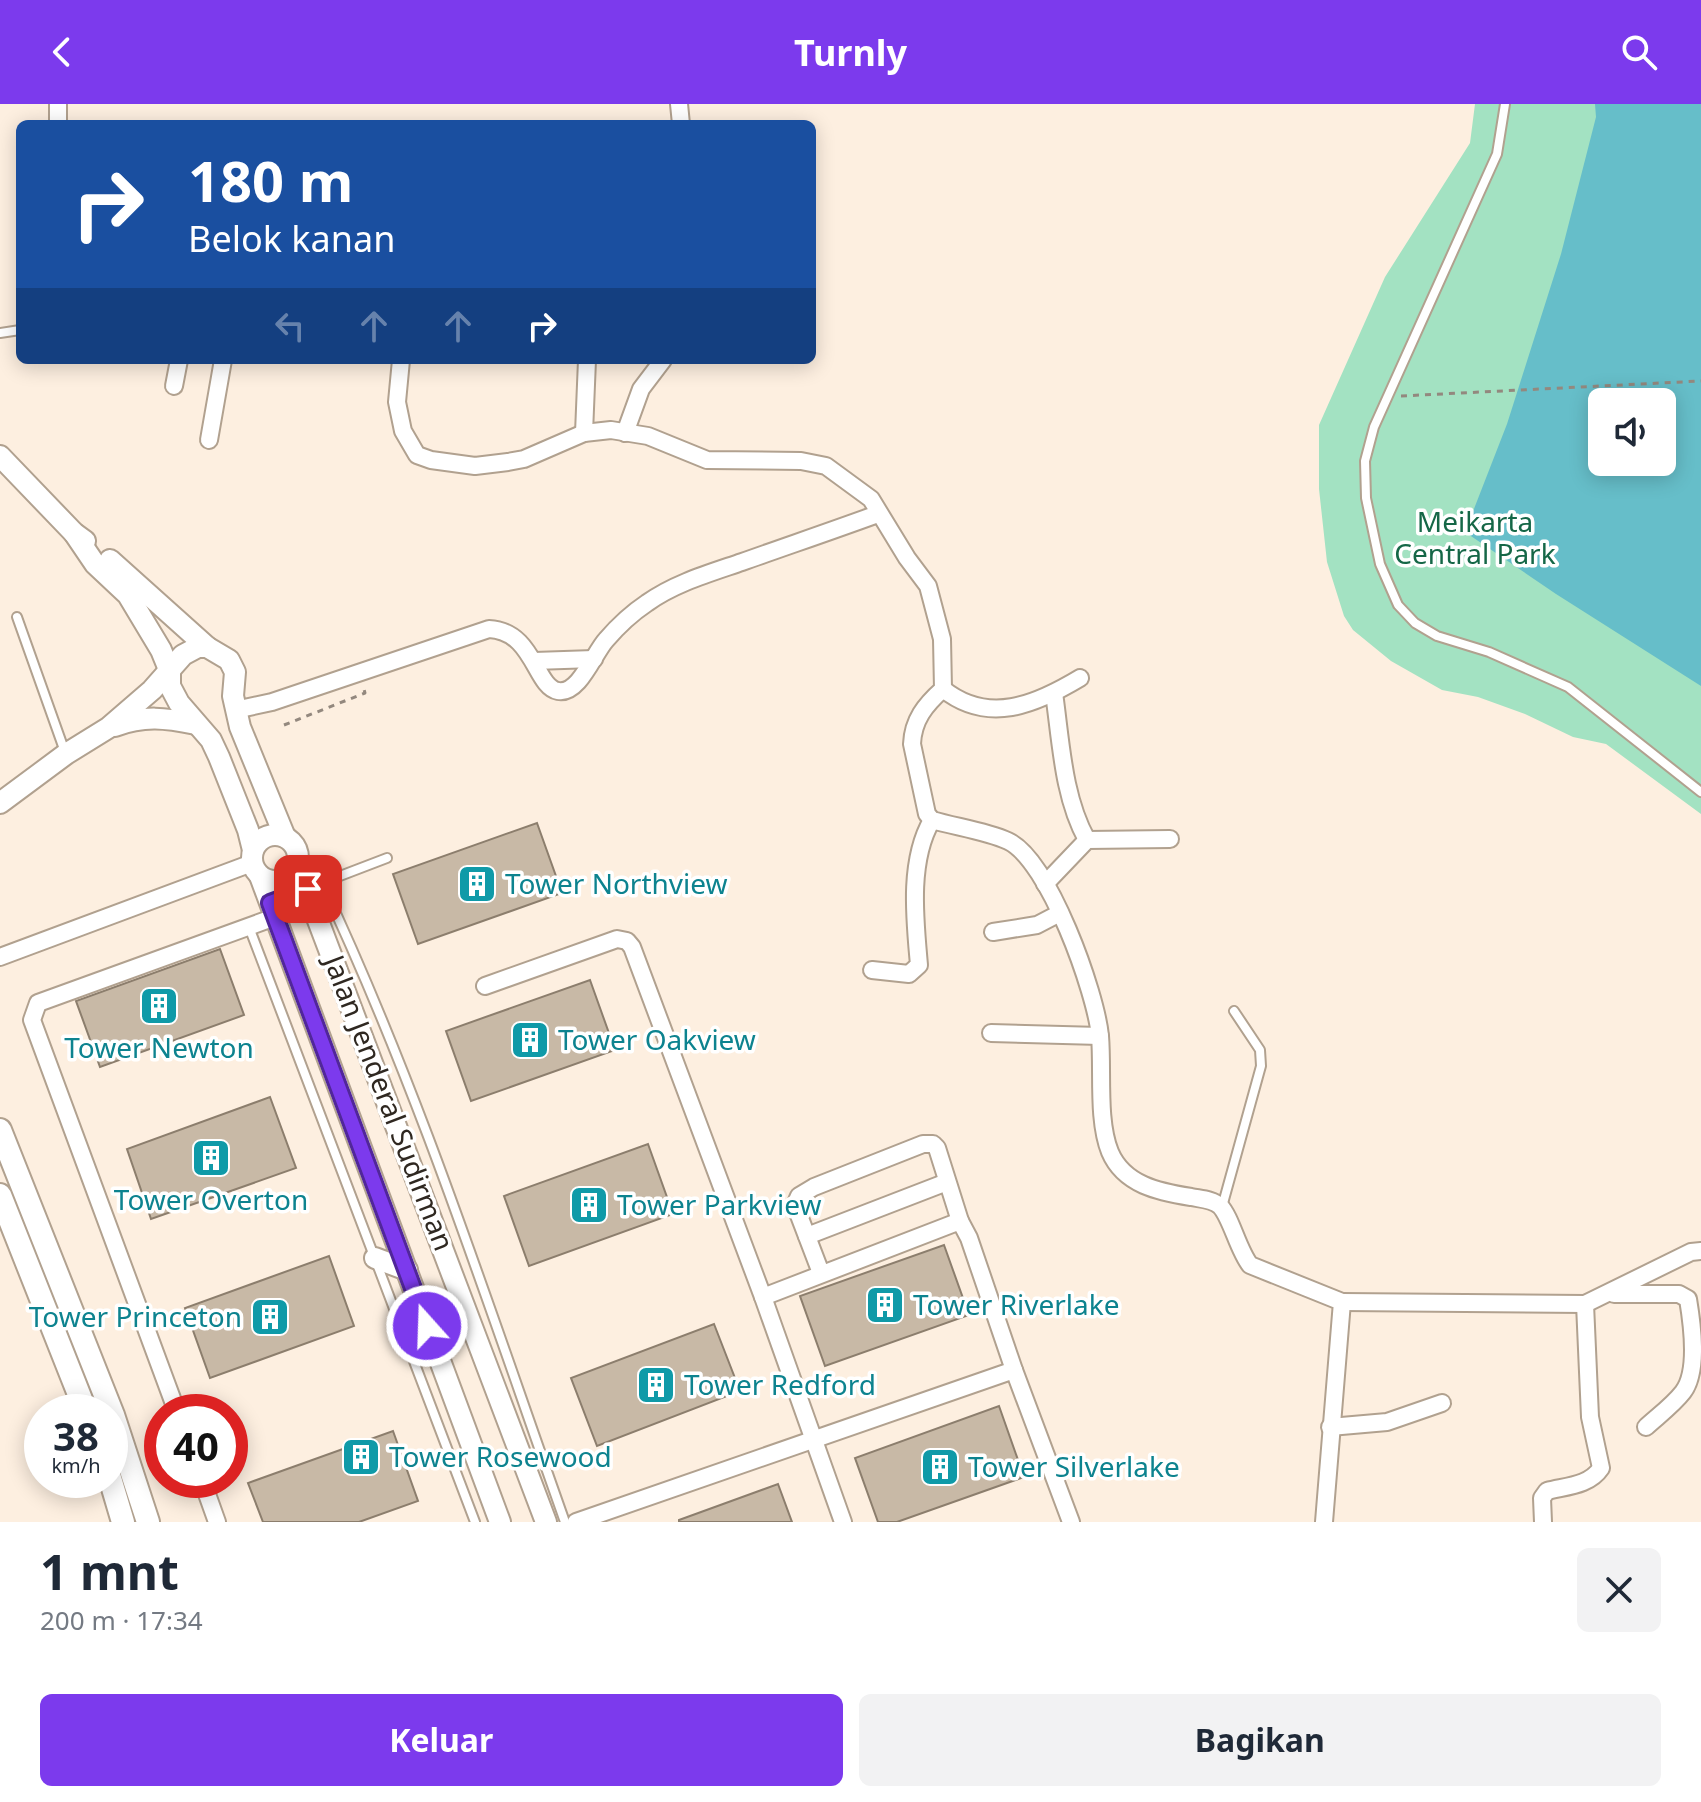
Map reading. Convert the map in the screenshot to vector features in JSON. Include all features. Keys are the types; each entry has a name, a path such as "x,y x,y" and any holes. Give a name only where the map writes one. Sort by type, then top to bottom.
{"main road":[{"path":"0,1130 113,1415 148,1522"},
{"path":"0,1195 79,1394"},
{"path":"116,1498 123,1522"}],"street":[{"path":"174,386 178,364"},
{"path":"209,440 222,364"},
{"path":"401,364 397,402 403,431 417,455 431,460 475,466 496,464 524,459 584,433 611,430 648,436 707,460 801,461 826,466 863,493 881,513 907,558 928,586 942,639 943,689 924,707 913,732 912,744 923,803 932,820 1009,842 1021,851 1045,884 1073,939 1097,1014 1105,1129 1110,1152 1121,1169 1137,1183 1207,1200 1222,1208 1241,1254 1250,1265 1342,1302 1585,1304 1691,1252 1701,1251"},
{"path":"584,433 587,364"},
{"path":"625,433 641,389 660,364"},
{"path":"0,456 74,533 106,556 207,647 229,660 235,672 235,710 246,745 285,837"},
{"path":"235,710 272,702 489,629 502,629 522,644 550,687 559,691 571,689 604,642 635,611 659,594 875,515"},
{"name":"Jalan Jenderal Sudirman","path":"74,533 95,564 128,595 161,650 170,672 170,686 179,703 200,727 219,757 248,830 255,863 272,910 500,1522"},
{"path":"0,803 66,754 108,728 170,672 183,655 198,647 207,647"},
{"path":"534,661 594,659"},
{"path":"943,689 958,701 987,710 1054,693 1080,678"},
{"path":"1054,693 1070,797 1076,821 1087,840"},
{"path":"108,728 138,717 164,717 200,727"},
{"path":"872,970 909,974 919,965 916,892 922,837 932,820"},
{"path":"0,957 255,863 265,836 275,834 285,837 294,844 298,854 297,865 291,875 281,880 270,881 255,863"},
{"path":"1045,884 1087,840 1170,839"},
{"name":"Jalan Jenderal Sudirman","path":"297,865 315,886 546,1522"},
{"path":"170,1394 32,1020 38,1003 249,927 272,910"},
{"path":"993,932 1037,925 1060,913"},
{"path":"485,986 617,939 627,941 632,947 763,1297 843,1522"},
{"path":"991,1033 1039,1037 1100,1036"},
{"path":"821,1273 795,1205 799,1196 814,1187 923,1144 933,1144 1071,1522"},
{"path":"807,1236 947,1182"},
{"path":"763,1297 960,1221"},
{"path":"375,1258 407,1270"},
{"path":"1609,1294 1679,1294 1688,1299 1693,1329 1691,1371 1685,1390 1646,1427"},
{"path":"1324,1522 1342,1302"},
{"path":"1543,1522 1542,1498 1547,1491 1585,1482 1596,1476 1601,1468 1590,1417 1585,1304"},
{"path":"576,1522 1014,1370"},
{"path":"1330,1427 1387,1422 1442,1403"},
{"path":"208,1498 217,1522"}],"lane":[{"path":"1505,104 1497,154 1374,427 1365,461 1366,498 1380,564 1398,605 1415,623 1437,636 1489,652 1568,687 1701,792"},
{"path":"17,617 66,754"},
{"path":"272,910 315,886 387,858"},
{"path":"315,886 359,963 447,1189 565,1522"},
{"path":"249,927 475,1522"},
{"path":"1222,1208 1261,1066 1260,1050 1234,1011"}],"path":[{"path":"1390,392 1400,396 1508,393 1701,381"},
{"path":"284,725 365,693 360,671"}],"green space":[{"name":"Meikarta Central Park","path":"1475,104 1701,104 1701,814 1606,744 1573,737 1525,714 1478,697 1442,690 1391,661 1353,630 1344,616 1327,562 1319,489 1319,425 1385,277 1470,143"}],"water":[{"path":"1595,104 1701,104 1701,686 1465,532 1507,424 1561,254 1596,117"}],"building":[{"name":"Tower Northview","path":"537,823 562,893 418,944 393,874"},
{"name":"Tower Newton","path":"220,949 244,1015 100,1067 76,1001"},
{"name":"Tower Oakview","path":"590,980 615,1050 471,1101 446,1031"},
{"name":"Tower Overton","path":"270,1097 296,1168 151,1219 127,1149"},
{"name":"Tower Parkview","path":"648,1144 673,1214 529,1266 504,1196"},
{"name":"Tower Riverlake","path":"944,1245 969,1315 825,1366 800,1296"},
{"name":"Tower Princeton","path":"329,1256 354,1326 210,1378 185,1308"},
{"name":"Tower Redford","path":"714,1324 740,1391 597,1446 571,1378"},
{"name":"Tower Silverlake","path":"999,1406 1024,1477 897,1522 878,1522 855,1458"},
{"name":"Tower Rosewood","path":"393,1431 418,1501 359,1522 263,1522 248,1483"},
{"path":"778,1484 792,1522 679,1522 679,1520"}],"place":[{"name":"Tower Northview","path":"477,884"},
{"name":"Tower Newton","path":"159,1006"},
{"name":"Tower Oakview","path":"530,1040"},
{"name":"Tower Overton","path":"211,1158"},
{"name":"Tower Parkview","path":"589,1205"},
{"name":"Tower Riverlake","path":"885,1305"},
{"name":"Tower Princeton","path":"270,1317"},
{"name":"Tower Redford","path":"656,1385"},
{"name":"Tower Rosewood","path":"361,1457"},
{"name":"Tower Silverlake","path":"940,1467"}],"route":[{"path":"308,889 270,903 427,1326"}]}
